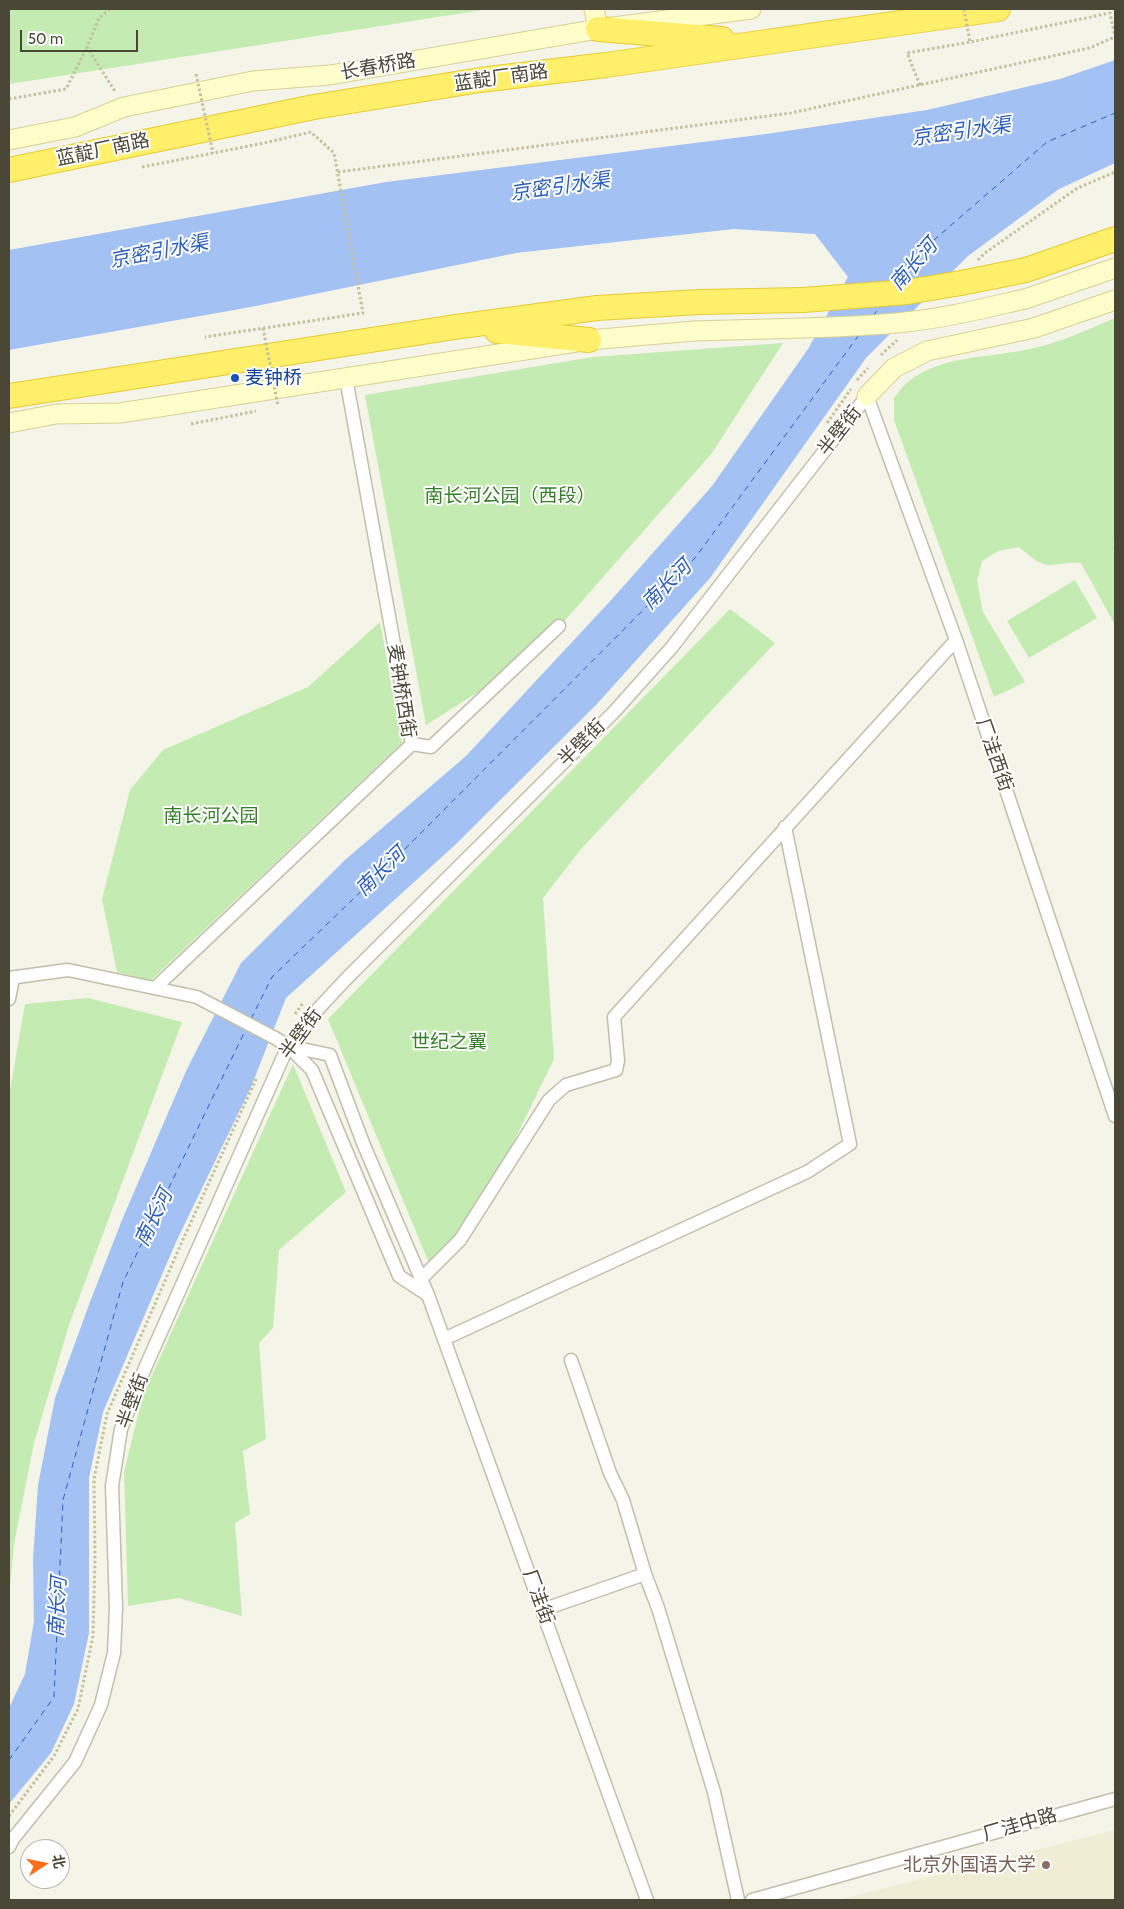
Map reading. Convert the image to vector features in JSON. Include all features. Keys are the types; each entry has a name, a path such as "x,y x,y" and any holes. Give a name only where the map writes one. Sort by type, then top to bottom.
{"highway":[{"name":"蓝靛厂南路","path":"9,170 314,107 480,80 766,43 969,10 998,9"},
{"path":"596,19 766,43"},
{"path":"9,396 597,308 698,302 803,300 907,292 1026,270 1115,240"},
{"path":"455,328 589,340"}],"street":[{"name":"长春桥路","path":"9,140 75,127 124,107 253,81 330,75 596,19 751,9"},
{"path":"9,423 56,414 120,413 589,340 694,331 852,327 906,322 962,314 1025,299 1115,268"},
{"path":"867,396 894,368 927,351 1034,328 1115,300"},
{"name":"麦钟桥西街","path":"155,988 412,744 346,378"},
{"name":"厂洼西街","path":"867,396 956,640 1115,1116"},
{"name":"半壁街","path":"9,1847 13,1839 75,1762 101,1705 114,1652 116,1608 112,1486 121,1429 145,1368 288,1046 347,978 614,712 672,646 867,396"},
{"path":"412,744 431,747 559,626"},
{"path":"422,1279 460,1240 549,1100 566,1085 616,1070 618,1061 614,1017 956,640"},
{"path":"444,1339 807,1172 850,1144 785,827"},
{"path":"9,999 11,978 68,970 198,998 288,1046 312,1070 399,1276 428,1295"},
{"name":"厂洼街","path":"288,1046 330,1055 363,1143 422,1279 647,1900"},
{"path":"570,1360 610,1473 623,1500 645,1574 658,1608 714,1792 738,1900"},
{"path":"542,1610 645,1574"},
{"name":"厂洼中路","path":"752,1900 1115,1799"}],"path":[{"path":"9,99 66,89 99,18 110,9"},
{"path":"969,10 970,42"},
{"path":"338,172 791,113 920,85 1089,48 1115,37 1110,13 907,53 920,85"},
{"path":"87,47 124,107"},
{"path":"196,74 213,153"},
{"path":"142,167 311,132 334,153 363,313 205,337"},
{"path":"971,266 985,253 1076,189 1115,172"},
{"path":"263,328 278,406"},
{"path":"826,423 860,376 902,334"},
{"path":"293,1017 304,1002"},
{"path":"9,1816 54,1756 78,1709 93,1636 96,1558 94,1479 107,1414 189,1226 260,1072"}],"shaded area":[{"name":"北京外国语大学","path":"1115,1830 1115,1900 838,1900"}],"green space":[{"path":"9,9 489,9 9,84"},
{"path":"1115,318 1115,541 1113,544 1115,549 1115,625 1081,563 1053,565 1041,563 1019,547 998,551 982,561 977,581 983,612 1025,682 994,697 894,420 894,398 909,381 936,366 1052,343"},
{"name":"南长河公园（西段）","path":"783,343 712,453 532,658 426,725 365,395 593,357"},
{"path":"1075,580 1097,618 1029,658 1007,621"},
{"name":"世纪之翼","path":"730,609 775,643 581,849 543,898 554,1059 462,1248 429,1263 328,1019"},
{"name":"南长河公园","path":"380,622 402,743 150,981 117,972 102,899 130,790 163,750 308,687"},
{"path":"88,998 182,1022 69,1325 34,1443 14,1544 9,1597 9,1096 25,1004"},
{"path":"293,1064 346,1192 279,1250 273,1328 259,1343 266,1439 243,1451 250,1514 235,1523 242,1616 179,1598 128,1606 124,1472 143,1395"}],"water":[{"path":"1115,60 1115,163 1059,189 968,256 866,358 710,578 597,704 454,846 286,998 251,1087 176,1242 103,1412 89,1478 89,1633 74,1704 51,1753 9,1804 9,1708 25,1674 34,1621 33,1559 38,1485 55,1398 122,1220 187,1069 241,963 345,860 466,756 613,598 712,486 808,349 848,277 815,234 734,229 516,253 251,307 9,350 9,250 386,182 766,134 927,110 1060,79"}],"ferry route":[{"path":"898,282 919,253 1047,142 1115,113"},
{"path":"873,316 881,305"},
{"path":"251,1019 272,977 400,854 695,558 859,335"},
{"path":"9,1760 54,1697 63,1500 123,1282 246,1029"}],"place":[{"name":"麦钟桥","path":"235,378"},
{"name":"北京外国语大学","path":"1046,1865"}],"water label":[{"name":"京密引水渠","path":"961,132"},
{"name":"京密引水渠","path":"560,187"},
{"name":"京密引水渠","path":"159,252"},
{"name":"南长河","path":"914,265"},
{"name":"南长河","path":"667,585"},
{"name":"南长河","path":"381,872"},
{"name":"南长河","path":"154,1218"},
{"name":"南长河","path":"58,1607"}]}
